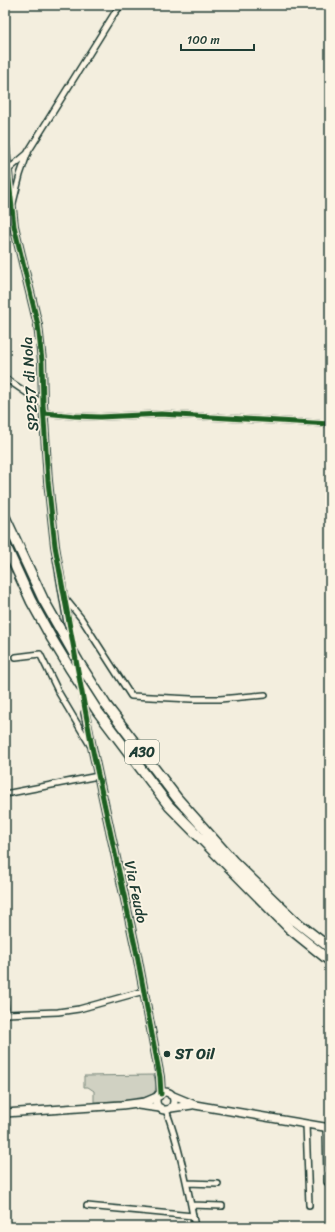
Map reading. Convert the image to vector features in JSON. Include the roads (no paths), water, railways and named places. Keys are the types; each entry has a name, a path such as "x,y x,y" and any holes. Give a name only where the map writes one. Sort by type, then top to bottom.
{"highway":[{"name":"A30","path":"5,517 43,599 78,661 106,705 177,798 233,861 294,920 330,948"},
{"name":"A30","path":"5,544 32,601 69,667 98,712 169,806 289,928 330,961"}],"street":[{"path":"12,209 20,175 28,152 121,5"},
{"name":"SP257 di Nola","path":"5,145 12,209 20,254 38,325 42,361 48,481 55,546 68,623"},
{"path":"8,170 28,152"},
{"path":"6,154 12,160 20,159"},
{"path":"5,378 43,404"},
{"path":"44,413 100,417 162,414 330,424"},
{"path":"63,596 81,618 131,696 206,699 265,695"},
{"path":"16,657 40,654 58,693 92,747"},
{"name":"Via Feudo","path":"85,713 136,947 164,1094"},
{"path":"5,794 98,776"},
{"path":"5,1003 5,1014 58,1012 79,1009 144,991"},
{"path":"164,1094 195,1105 328,1128 327,1182"},
{"path":"164,1094 157,1104 166,1109 180,1152 195,1227"},
{"path":"5,1113 122,1105 145,1102 164,1094 173,1097 174,1103 166,1109"},
{"path":"122,1105 166,1109 195,1105"},
{"path":"306,1124 309,1205"},
{"path":"187,1184 218,1184"},
{"path":"191,1205 222,1206"},
{"path":"87,1206 193,1216"}],"tunnel":[{"path":"68,623 85,713"}],"place":[{"name":"ST Oil","path":"167,1054"}]}
